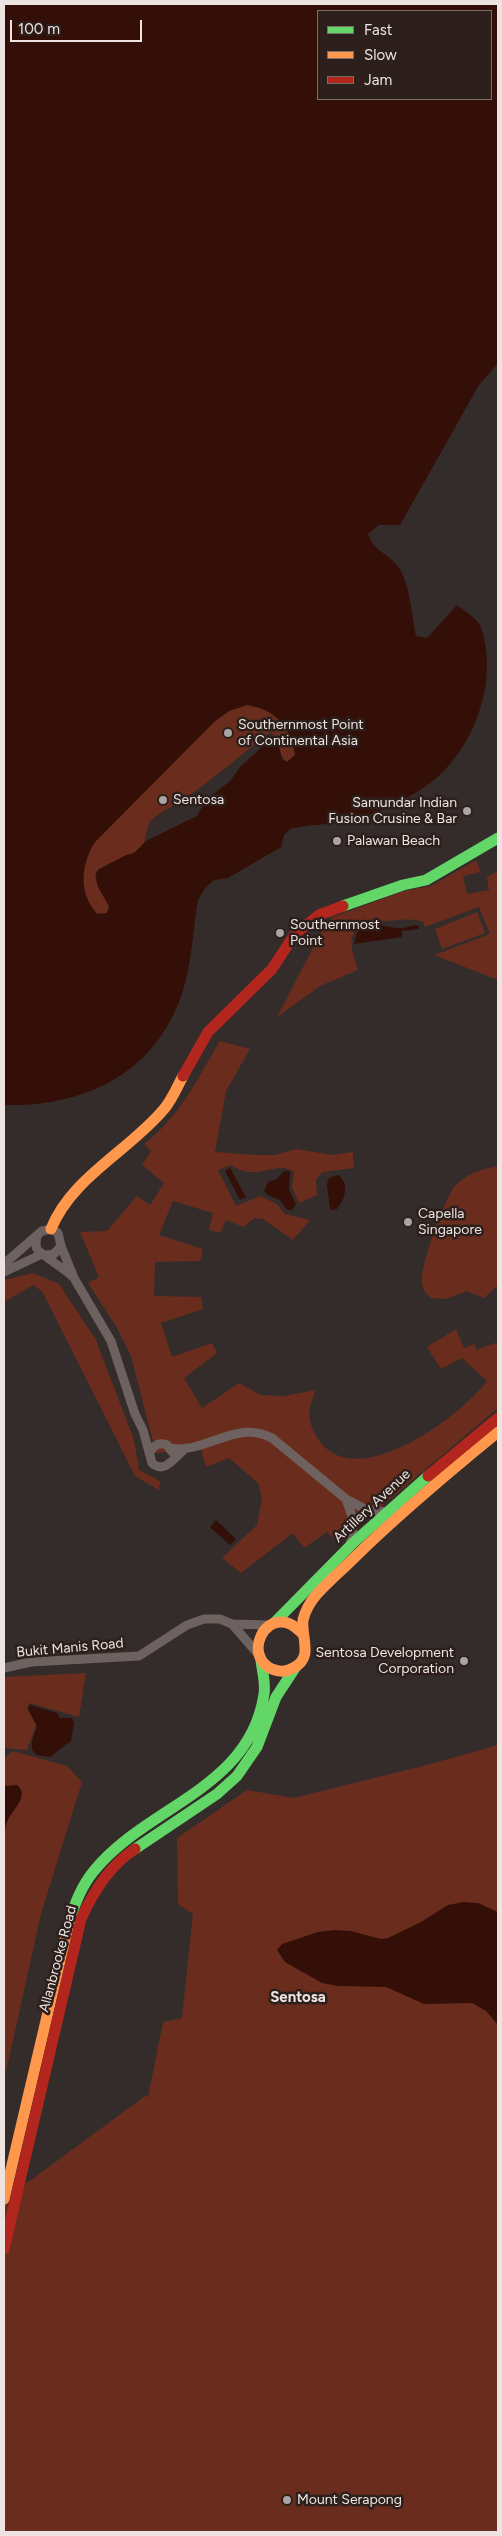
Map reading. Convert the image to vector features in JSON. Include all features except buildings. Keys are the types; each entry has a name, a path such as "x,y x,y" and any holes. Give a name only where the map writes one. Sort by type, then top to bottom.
{"street":[{"path":"51,1229 58,1214 94,1172 147,1127 165,1108 208,1032 272,969 295,934 319,915 403,885 426,880 498,838"},
{"path":"4,1264 37,1237 42,1230 51,1229 58,1233 61,1246 74,1278 111,1341 135,1414 143,1430 152,1463 158,1467 168,1465 173,1458 186,1448"},
{"path":"37,1237 37,1248 74,1278"},
{"path":"4,1272 44,1255 54,1254 61,1246"},
{"name":"Artillery Avenue","path":"260,1658 258,1649 260,1636 386,1512 498,1418"},
{"path":"143,1430 160,1444 170,1448 186,1448 237,1433 259,1431 272,1438 346,1499 365,1510 386,1512"},
{"name":"Artillery Avenue","path":"295,1668 306,1652 303,1634 305,1614 318,1594 399,1514 498,1432"},
{"path":"150,1452 154,1446 160,1444"},
{"path":"170,1448 173,1458"},
{"path":"346,1499 354,1522 350,1547"},
{"name":"Bukit Manis Road","path":"4,1668 30,1662 139,1656 187,1625 204,1619 220,1619 232,1624"},
{"path":"232,1624 291,1623 303,1634"},
{"path":"232,1624 260,1658 273,1670 288,1671 295,1668"},
{"name":"Allanbrooke Road","path":"4,2199 64,1942 72,1913 82,1888 98,1865 119,1845 210,1783 235,1760 246,1742 261,1707 264,1694 260,1658"},
{"name":"Allanbrooke Road","path":"4,2249 71,1956 81,1919 92,1894 127,1854 217,1794 236,1776 257,1747 276,1697 295,1668"}],"shaded area":[{"path":"4,4 498,4 498,363 479,385 400,525 379,525 368,534 374,545 395,563 403,575 416,636 427,638 457,605 480,625 486,648 487,671 484,695 477,719 466,741 452,761 436,779 417,792 374,813 356,819 290,829 284,835 281,847 228,878 214,880 205,888 198,900 191,955 184,987 172,1017 157,1042 138,1062 116,1079 91,1091 64,1099 35,1104 4,1105","holes":["247,705 257,707 280,721 290,736 295,755 287,762 282,759 277,738 261,748 241,766 230,781 206,800 197,816 146,841 134,853 126,855 98,870 96,874 97,884 109,906 107,913 97,914 91,906 84,888 84,870 94,843 214,722 229,711"]},
{"path":"247,705 266,711 280,721 290,736 295,755 287,762 282,756 276,739 271,732 179,803 158,814 149,824 144,843 140,849 96,872 95,876 109,906 107,913 97,914 91,906 84,888 86,861 94,843 215,721 229,711"},
{"path":"476,860 481,872 463,876 467,894 489,890 487,877 498,871 498,980 434,955 490,934 479,907 425,927 423,922 413,920 364,920 356,928 352,939 352,950 358,970 320,986 277,1017 326,923 333,917 404,891 431,886"},
{"path":"477,912 485,933 442,949 435,929"},
{"path":"376,923 398,928 417,925 419,929 402,931 402,937 354,944 356,935 362,926"},
{"path":"220,1041 250,1049 226,1091 215,1152 275,1155 296,1149 332,1155 353,1152 354,1168 323,1172 316,1179 317,1195 299,1203 292,1187 294,1172 287,1169 280,1168 249,1172 231,1165 218,1170 236,1206 260,1196 277,1204 285,1214 310,1220 293,1240 263,1219 254,1218 243,1227 226,1220 220,1233 209,1230 213,1213 173,1201 159,1235 203,1249 200,1261 155,1262 154,1296 201,1297 203,1309 161,1323 172,1357 212,1343 217,1353 184,1378 202,1408 239,1383 261,1395 284,1396 316,1390 309,1414 313,1431 317,1437 333,1453 354,1459 379,1455 405,1445 430,1431 454,1414 487,1381 462,1358 441,1369 427,1347 456,1329 464,1348 475,1344 476,1350 498,1342 498,1408 338,1543 327,1532 304,1548 293,1533 241,1573 222,1558 257,1525 262,1498 258,1483 229,1458 206,1467 201,1449 156,1453 131,1356 116,1326 88,1283 99,1277 80,1232 107,1231 137,1196 150,1205 164,1183 142,1165 151,1151 144,1144 178,1110"},
{"path":"498,1166 498,1285 484,1298 467,1291 446,1299 431,1298 426,1294 423,1287 423,1270 435,1231 450,1194 459,1182 469,1175"},
{"path":"230,1168 246,1197 240,1200 225,1171"},
{"path":"284,1171 290,1171 289,1190 296,1204 292,1210 287,1210 280,1200 268,1195 264,1191 268,1182 277,1179"},
{"path":"338,1175 344,1182 345,1192 337,1209 330,1210 327,1184 329,1178"},
{"path":"33,1273 59,1284 96,1340 134,1440 139,1470 160,1481 159,1490 135,1476 42,1291 33,1285 4,1302 4,1280"},
{"path":"216,1520 236,1539 230,1545 210,1527"},
{"path":"86,1673 79,1717 29,1703 27,1708 36,1725 27,1750 4,1748 4,1677"},
{"path":"30,1705 57,1713 60,1718 72,1718 74,1723 71,1741 50,1757 37,1755 32,1750 32,1741 37,1726 28,1709"},
{"path":"498,1745 498,2532 4,2532 4,2194 31,2180 145,2096 148,2097 163,2022 182,2018 193,1914 178,1904 177,1838 247,1790 294,1798"},
{"path":"13,1751 67,1766 82,1782 41,1914 4,2081 4,1758"},
{"path":"17,1785 21,1789 22,1794 7,1823 4,1848 4,1786"},
{"path":"464,1902 478,1903 498,1912 498,2025 486,2011 472,2003 424,2004 386,1987 338,1986 322,1983 285,1962 277,1950 282,1944 318,1932 334,1930 351,1931 381,1939 388,1938 421,1922 448,1905"}],"traffic: fast":[{"path":"343,906 403,885 426,880 498,838"},
{"path":"274,1623 354,1542 428,1476"},
{"path":"69,1923 81,1890 93,1872 115,1849 193,1794 217,1775 239,1753 255,1727 264,1694 261,1660"},
{"path":"135,1849 217,1794 237,1776 257,1747 276,1697 295,1668"}],"traffic: slow":[{"path":"51,1229 60,1211 87,1179 135,1138 164,1109 183,1076"},
{"path":"303,1634 293,1625 287,1623 280,1622 269,1626 264,1630 259,1641 258,1647 262,1661 269,1667 280,1671 289,1670 299,1664 305,1653 303,1620 308,1606 317,1594 372,1540 443,1477 498,1432"},
{"path":"4,2199 69,1923"}],"traffic: jam":[{"path":"183,1076 208,1032 272,969 295,934 319,915 343,906"},
{"path":"428,1476 498,1418"},
{"path":"4,2249 81,1919 103,1880 117,1863 135,1849"}],"place":[{"name":"Southernmost Point of Continental Asia","path":"228,733"},
{"name":"Sentosa","path":"163,800"},
{"name":"Samundar Indian Fusion Crusine & Bar","path":"467,811"},
{"name":"Palawan Beach","path":"337,841"},
{"name":"Southernmost Point","path":"280,933"},
{"name":"Capella Singapore","path":"408,1222"},
{"name":"Sentosa Development Corporation","path":"464,1661"},
{"name":"Mount Serapong","path":"287,2500"}],"district":[{"name":"Sentosa","path":"298,1998"}]}
